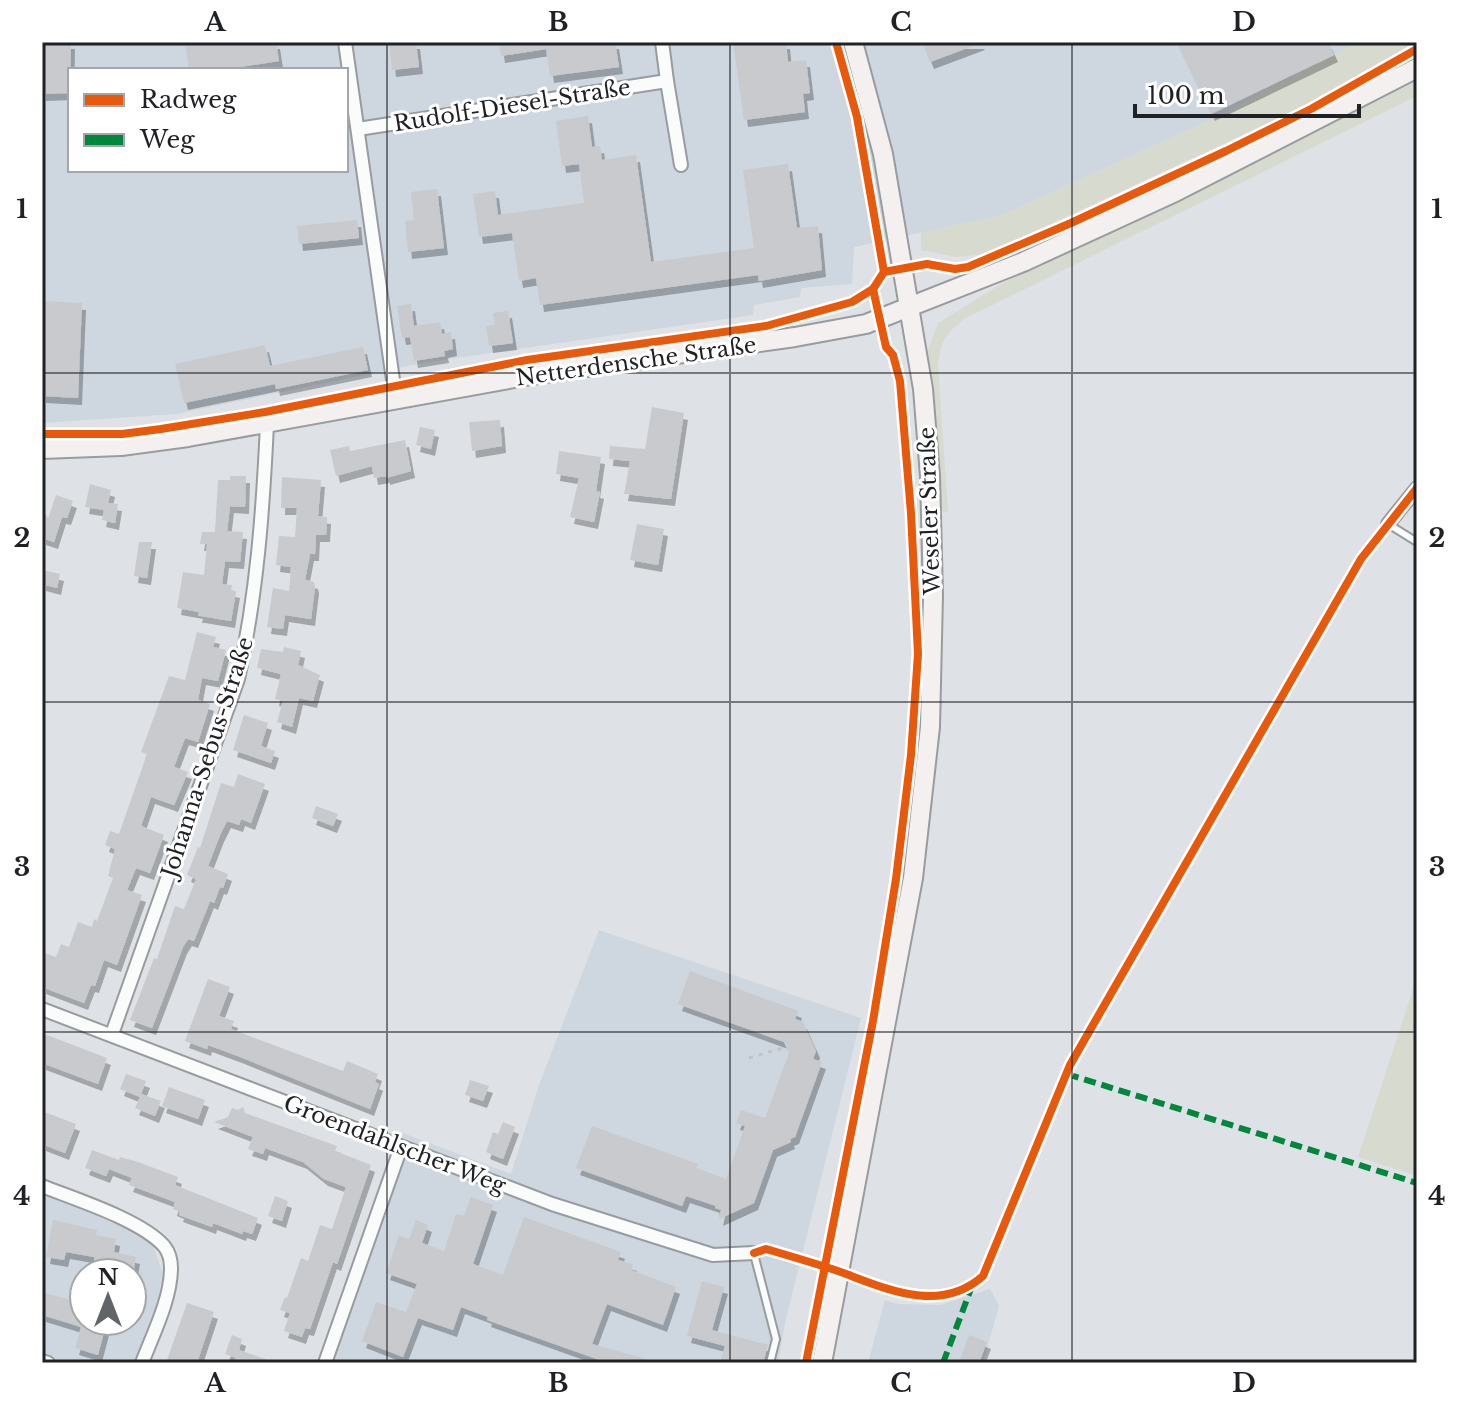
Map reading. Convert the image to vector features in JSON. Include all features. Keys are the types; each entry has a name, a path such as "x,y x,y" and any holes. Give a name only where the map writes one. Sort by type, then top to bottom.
{"main road":[{"name":"Weseler Straße","path":"822,1363 913,878 930,727 933,595 930,476 923,389 883,154 853,42"},
{"name":"Netterdensche Straße","path":"42,449 121,446 267,424 531,375 866,324 1023,262 1175,192 1417,68"}],"street":[{"path":"345,42 396,401"},
{"path":"662,42 681,165"},
{"name":"Rudolf-Diesel-Straße","path":"358,129 667,81"},
{"name":"Johanna-Sebus-Straße","path":"112,1034 238,679 255,589 267,424"},
{"path":"1388,524 1417,488"},
{"name":"Groendahlscher Weg","path":"42,1009 552,1204 713,1255 754,1253"},
{"path":"325,1363 401,1147"},
{"path":"42,1186 136,1225 166,1248 171,1271 166,1296 142,1363"},
{"path":"42,1361 48,1363"}],"lane":[{"path":"1388,524 1417,542"},
{"path":"754,1253 776,1339 770,1363"}],"path":[{"path":"749,1058 786,1047"}],"shaded area":[{"path":"42,42 1357,42 1221,115 1002,215 854,247 852,284 801,288 800,297 754,305 753,315 422,363 176,414 42,423"},
{"path":"1357,42 1416,42 1305,106 986,254 956,257 921,250 921,232 1002,215 1221,115"},
{"path":"1417,81 1417,96 964,319 948,334 938,365 948,512 941,511 928,350 938,323 1001,284 1073,247 1136,221"},
{"path":"599,930 861,1018 785,1323 778,1363 323,1363 403,1133 511,1174 539,1085"},
{"path":"1417,977 1417,1176 1358,1157"},
{"path":"42,1192 151,1240 163,1273 145,1363 42,1363"},
{"path":"990,1289 999,1306 983,1363 868,1363 885,1300 898,1304 940,1305"}],"building":[{"path":"42,42 71,42 68,93 42,94"},
{"path":"185,42 276,42 279,61 234,68 189,68"},
{"path":"389,42 416,42 419,67 392,70"},
{"path":"499,42 615,42 619,67 550,76 546,49 501,56"},
{"path":"733,42 786,42 788,62 806,60 810,93 803,94 805,112 744,120"},
{"path":"922,42 980,42 981,43 930,62"},
{"path":"1176,42 1328,42 1334,55 1211,114"},
{"path":"588,116 592,147 600,146 602,160 636,155 651,262 754,248 743,170 788,164 797,228 818,226 822,270 759,281 758,275 540,305 536,278 519,281 512,233 479,237 473,194 495,191 498,215 584,203 579,164 562,166 556,121"},
{"path":"437,189 444,248 408,252 405,221 414,220 411,192"},
{"path":"357,220 359,238 299,244 297,226"},
{"path":"42,301 82,303 78,398 42,396"},
{"path":"411,304 414,326 440,322 442,334 451,332 453,349 444,351 445,356 414,361 410,337 402,338 397,306"},
{"path":"508,311 513,343 489,346 486,326 495,325 493,313"},
{"path":"265,345 270,366 363,347 368,370 276,389 275,384 184,403 175,364"},
{"path":"652,407 684,413 671,499 624,494 630,461 609,459 610,446 645,449"},
{"path":"500,420 502,446 472,451 469,422"},
{"path":"420,427 435,430 431,449 416,445"},
{"path":"405,440 411,471 374,478 372,466 336,476 330,450 349,446 350,451"},
{"path":"559,451 601,457 596,491 600,492 594,522 570,517 579,478 556,474"},
{"path":"230,476 246,476 245,507 230,506 227,531 243,532 240,562 225,561 222,584 232,585 231,590 236,591 231,621 198,616 199,612 177,608 183,572 204,575 207,544 200,544 202,532 215,532 218,480 230,480"},
{"path":"282,477 321,480 318,516 327,517 326,535 316,535 315,554 310,554 305,580 314,582 315,587 311,619 285,615 283,629 267,627 273,588 289,591 291,567 276,565 279,536 295,537 297,508 281,508"},
{"path":"90,484 111,490 108,503 118,504 115,523 102,520 104,510 85,507"},
{"path":"56,495 73,501 67,518 62,517 54,542 42,538 42,508 48,519"},
{"path":"637,524 664,529 658,565 630,560"},
{"path":"139,542 152,542 147,578 134,576"},
{"path":"42,570 60,574 57,588 42,584"},
{"path":"197,632 216,637 213,647 226,650 218,681 202,678 198,700 210,704 198,742 185,738 174,767 188,772 174,805 151,797 141,826 164,835 150,873 136,868 127,890 142,895 117,965 104,960 95,986 91,985 84,1003 42,987 42,952 56,957 61,944 69,947 78,922 92,927 94,919 97,921 113,878 108,876 115,849 105,845 110,831 119,834 147,754 141,752 169,676 185,680"},
{"path":"284,647 301,651 298,665 320,675 313,701 299,698 292,727 277,722 283,701 275,699 281,674 257,668 261,649 283,652"},
{"path":"244,715 268,723 261,746 275,751 271,763 233,750"},
{"path":"238,774 265,784 251,823 241,819 239,825 227,821 220,835 208,866 228,874 223,888 220,887 214,903 210,901 194,941 188,939 183,947 152,1028 130,1020 154,958 157,959 175,906 184,909 196,879 187,875 200,848 221,783 234,787"},
{"path":"316,806 338,814 333,826 312,818"},
{"path":"690,971 798,1011 795,1019 803,1022 816,1051 813,1059 822,1062 795,1137 773,1150 754,1203 719,1219 721,1210 716,1206 686,1196 682,1206 576,1168 592,1126 698,1164 696,1168 726,1179 745,1126 736,1123 741,1110 765,1118 789,1053 784,1042 678,1004"},
{"path":"208,979 230,987 219,1016 234,1021 231,1029 343,1071 347,1061 378,1074 375,1082 379,1084 370,1109 238,1056 208,1045 207,1049 185,1041"},
{"path":"42,1033 107,1058 98,1084 42,1063"},
{"path":"126,1074 146,1081 141,1094 161,1101 155,1116 135,1108 140,1097 120,1089"},
{"path":"470,1080 489,1086 483,1101 465,1095"},
{"path":"169,1087 205,1100 198,1119 162,1106"},
{"path":"243,1107 245,1113 337,1146 335,1151 371,1165 337,1264 333,1262 310,1329 305,1328 302,1337 284,1331 290,1313 280,1310 301,1258 308,1261 320,1225 332,1229 346,1187 324,1179 303,1162 265,1148 263,1154 248,1149 253,1137 214,1122 228,1117 232,1108 238,1110"},
{"path":"42,1111 76,1124 65,1153 42,1144"},
{"path":"503,1122 515,1127 503,1159 486,1152 493,1132 498,1134"},
{"path":"92,1150 178,1177 175,1185 258,1218 252,1234 243,1231 242,1234 213,1223 212,1227 179,1215 180,1212 173,1209 175,1202 129,1185 132,1178 109,1169 106,1176 85,1168"},
{"path":"275,1196 288,1201 282,1221 268,1216"},
{"path":"471,1197 493,1205 473,1264 503,1275 524,1217 621,1252 618,1260 633,1264 631,1270 676,1287 663,1325 607,1304 592,1344 646,1359 645,1363 605,1362 487,1320 488,1317 461,1307 453,1330 418,1318 403,1357 362,1341 376,1302 406,1312 417,1284 386,1273 399,1235 409,1239 416,1220 428,1225 422,1243 444,1251 456,1214 464,1216"},
{"path":"53,1220 97,1230 96,1235 116,1239 114,1252 136,1257 94,1257 66,1252 64,1260 46,1257"},
{"path":"702,1281 724,1287 712,1330 768,1345 763,1363 720,1363 725,1346 687,1336"},
{"path":"42,1292 68,1299 68,1323 42,1315"},
{"path":"187,1303 214,1312 197,1363 166,1363"},
{"path":"232,1335 242,1339 239,1350 271,1363 234,1363 236,1358 225,1354"},
{"path":"969,1335 987,1342 979,1363 959,1363"},
{"path":"78,1337 103,1337 98,1355 75,1348"}],"marked path":[{"path":"1067,1074 1417,1183"},
{"path":"943,1363 972,1286"}],"cycle path":[{"path":"836,42 857,117 884,272"},
{"path":"42,434 122,434 161,429 265,412 527,360 766,326 852,302 873,289 884,272 927,264 955,269 968,267 1071,223 1311,109 1417,49"},
{"path":"806,1363 873,1021 896,879 911,755 918,654 900,381 893,355 886,347 873,289"},
{"path":"754,1253 766,1249 893,1290 930,1296 966,1288 983,1276 1070,1065 1361,559 1417,488"}]}
